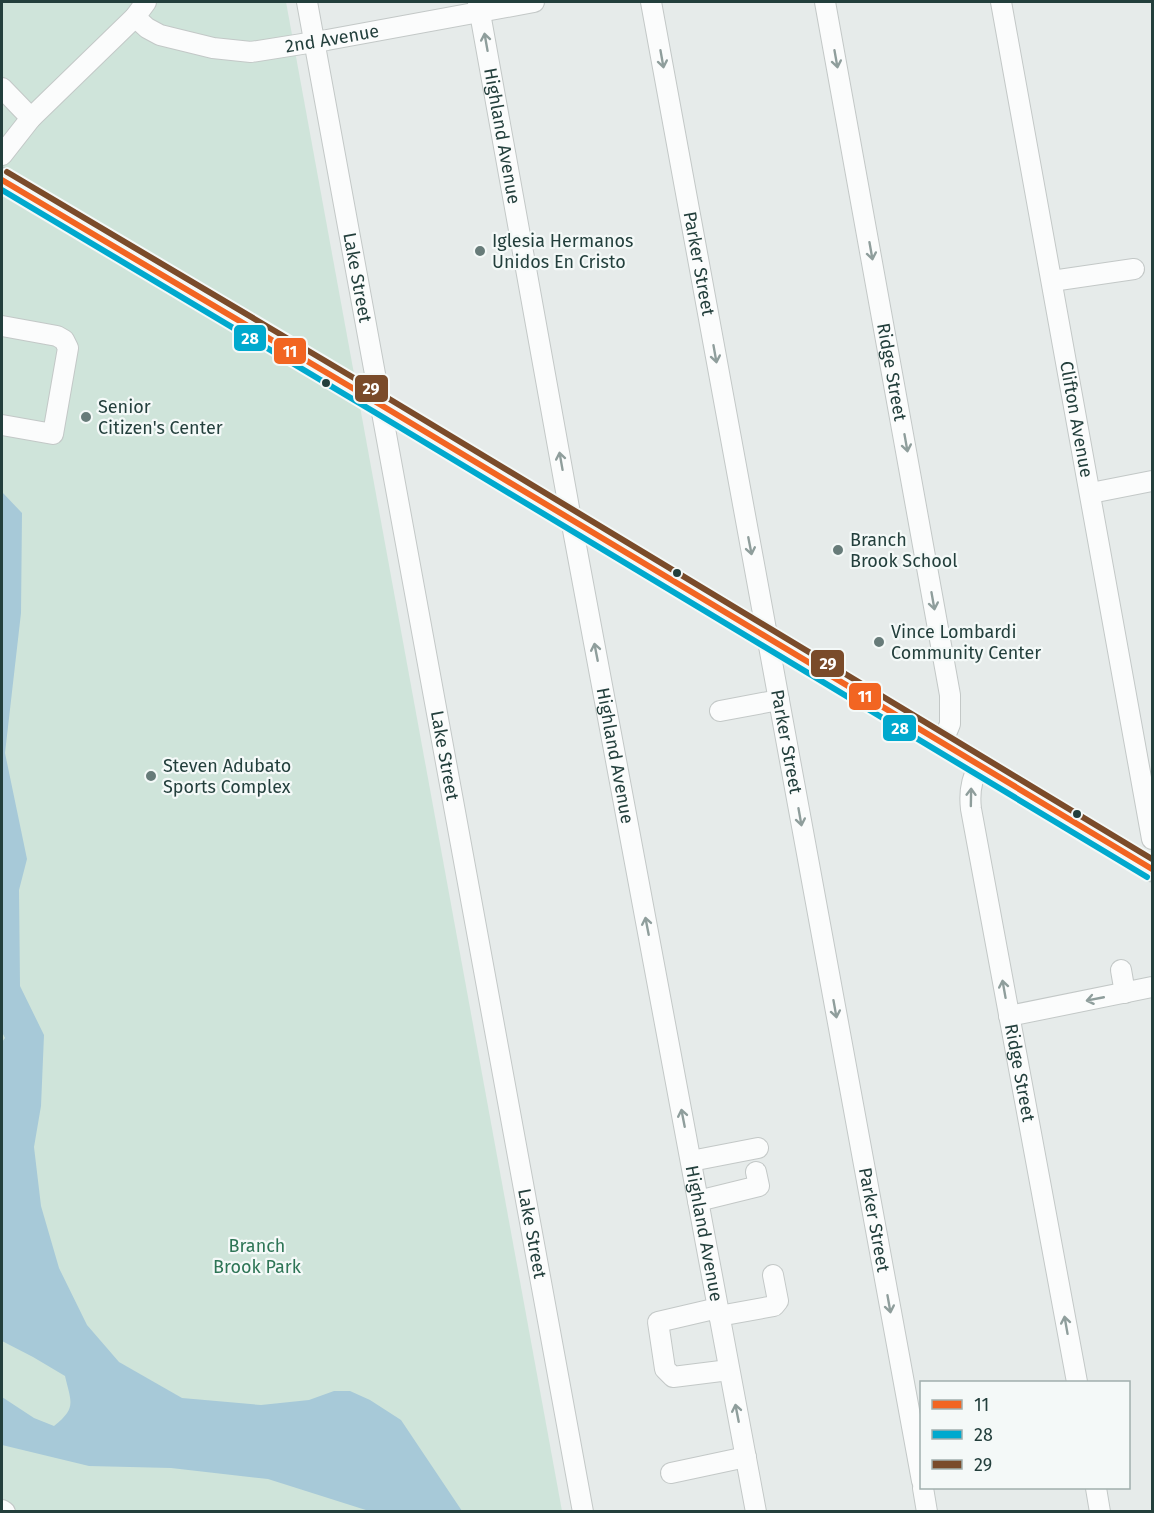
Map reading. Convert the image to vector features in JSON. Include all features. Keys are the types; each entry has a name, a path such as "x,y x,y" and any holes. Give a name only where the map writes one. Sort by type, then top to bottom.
{"main road":[{"path":"2,180 767,635 1152,869"}],"street":[{"name":"Lake Street","path":"307,2 583,1512"},
{"name":"2nd Avenue","path":"141,9 147,28 160,34 228,50 261,51 314,42 479,6 534,2"},
{"name":"Parker Street","path":"651,2 920,1475"},
{"name":"Ridge Street","path":"825,2 950,694 950,724 943,741"},
{"name":"Clifton Avenue","path":"1001,2 1152,839"},
{"name":"Highland Avenue","path":"479,6 571,519 756,1512"},
{"path":"2,155 31,118 141,9"},
{"path":"2,88 31,118"},
{"path":"1052,281 1134,269"},
{"path":"2,326 57,336 64,340 68,348 53,434 2,425"},
{"path":"1090,493 1152,481"},
{"path":"720,711 779,700"},
{"name":"Ridge Street","path":"980,764 974,773 972,782 971,809 1077,1381"},
{"path":"1121,970 1125,993"},
{"path":"1009,1016 1152,987"},
{"path":"691,1161 758,1148"},
{"path":"698,1201 759,1186 756,1172"},
{"path":"729,1370 673,1377 665,1369 658,1322 774,1305 778,1301 773,1275"},
{"path":"671,1473 746,1458"},
{"path":"923,1489 927,1512"},
{"path":"1096,1489 1100,1512"}],"green space":[{"name":"Branch Brook Park","path":"2,2 286,2 562,1511 2,1512"}],"water":[{"path":"2,492 22,513 21,613 5,753 27,859 19,890 20,986 44,1035 41,1106 34,1147 41,1206 59,1268 87,1325 119,1362 182,1398 261,1405 309,1400 334,1391 350,1391 370,1400 401,1420 462,1511 369,1511 268,1479 171,1468 89,1466 2,1445 2,1397 34,1418 54,1426 69,1409 70,1398 65,1376 2,1341 2,1042 5,1038 2,1032"}],"transit line":[{"name":"29","path":"7,172 386,397 1152,859"},
{"name":"11","path":"2,180 1152,869"},
{"name":"28","path":"2,190 1147,877"}],"place":[{"name":"Iglesia Hermanos Unidos En Cristo","path":"480,251"},
{"name":"Senior Citizen's Center","path":"86,417"},
{"name":"Branch Brook School","path":"838,550"},
{"name":"Vince Lombardi Community Center","path":"879,642"},
{"name":"Steven Adubato Sports Complex","path":"151,776"}]}
